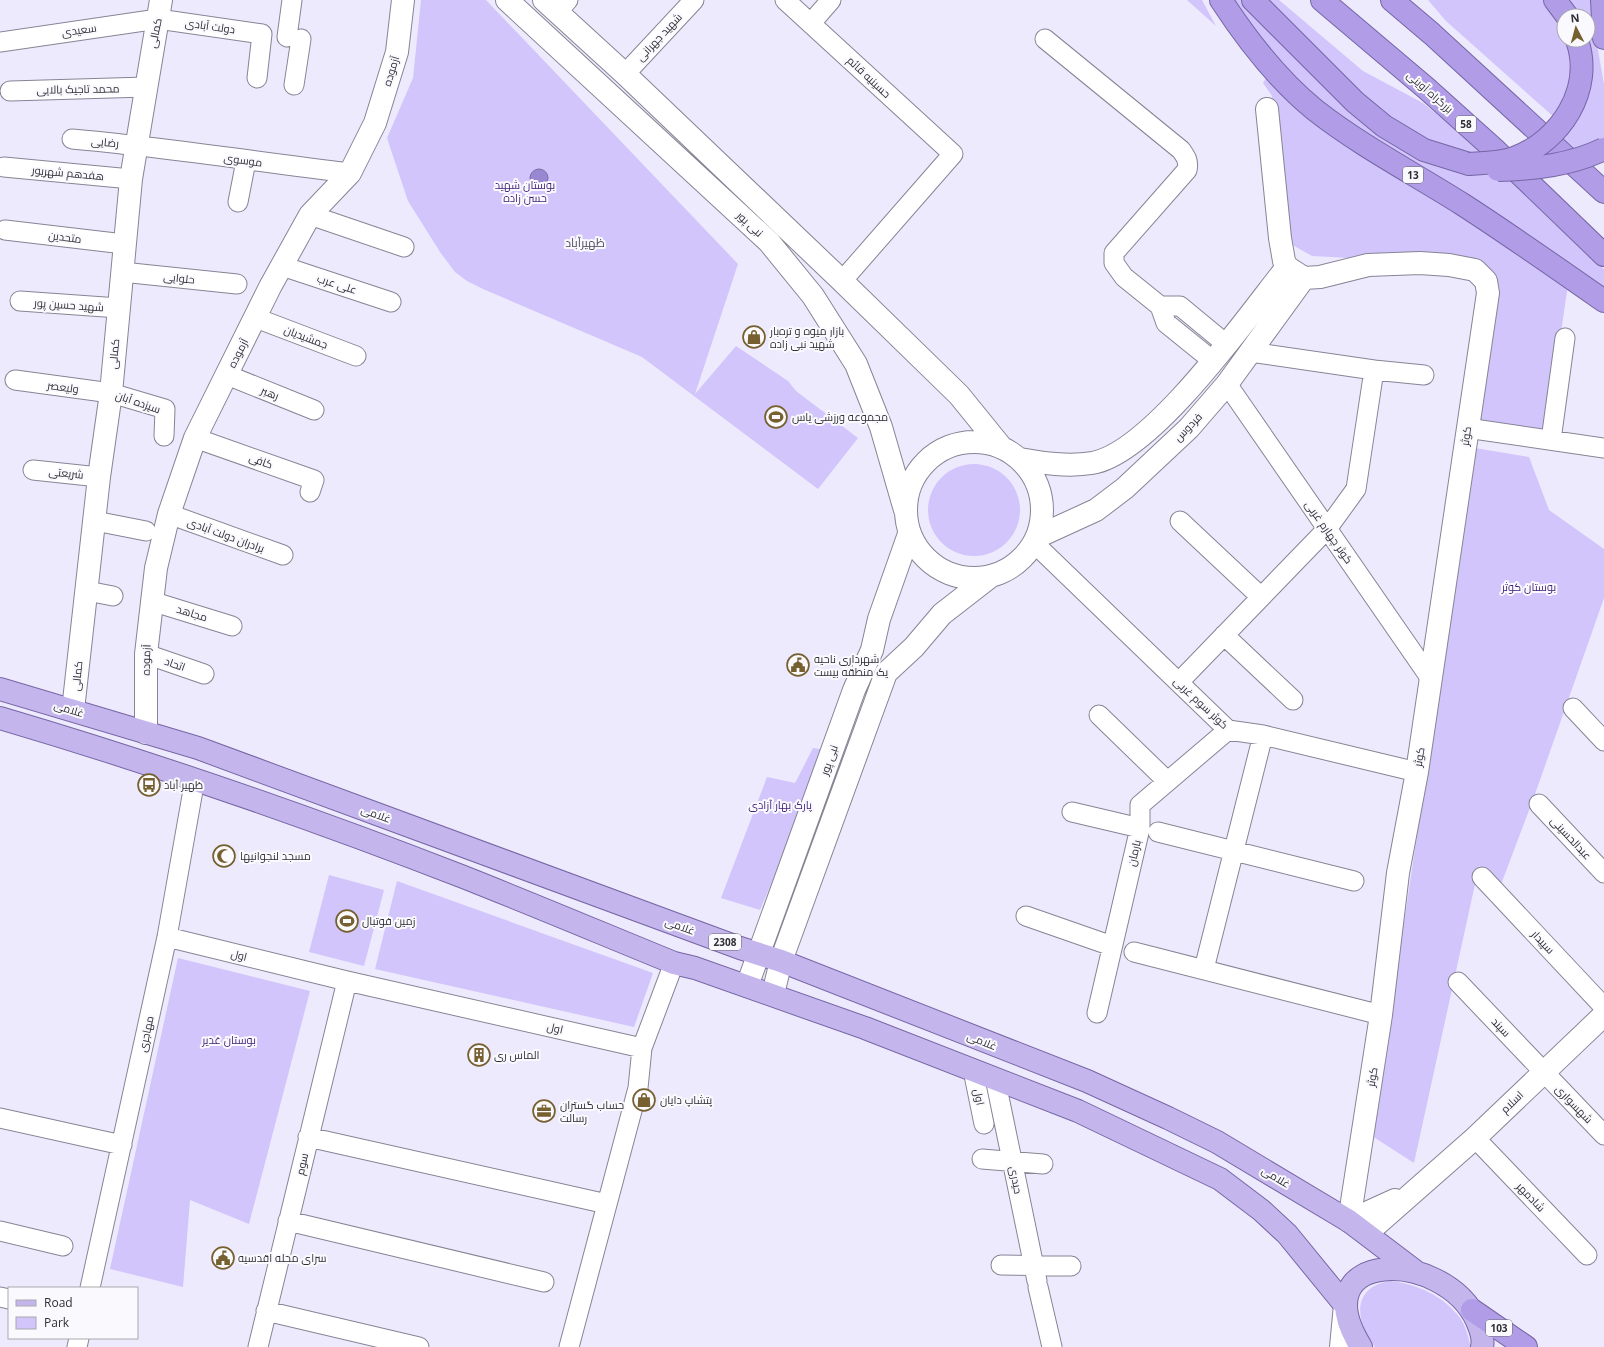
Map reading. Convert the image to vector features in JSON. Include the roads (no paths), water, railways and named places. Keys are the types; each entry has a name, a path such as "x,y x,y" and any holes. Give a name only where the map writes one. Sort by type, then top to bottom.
{"highway":[{"name":"13","path":"1221,0 1239,28 1267,64 1314,109 1395,165 1462,204 1554,265 1604,301"},
{"path":"1253,0 1344,92 1384,126 1424,150 1469,164 1498,170 1532,169 1578,160 1604,149"},
{"name":"بزرگراه آوینی","path":"1322,0 1443,104 1604,255"},
{"path":"1392,0 1432,34 1604,192"},
{"path":"1602,0 1604,38"},
{"path":"1469,164 1514,159 1535,148 1559,127 1572,109 1578,90 1580,67 1578,48"},
{"name":"103","path":"1472,1310 1526,1347"}],"main road":[{"name":"آزموده","path":"146,732 146,654 156,568 169,514 195,438 282,266 310,216 350,173 375,123 397,52 403,0"},
{"name":"نبی پور","path":"507,0 769,242 813,296 856,364 881,427 905,510"},
{"name":"نبی پور","path":"556,4 625,74 959,395 1011,454"},
{"name":"کمالی","path":"73,710 99,477 111,393 131,179 159,10"},
{"path":"991,576 971,578 952,575 934,566 919,552 910,534 905,510 908,490 916,473 929,458 946,448 964,442 984,442 1011,454 1070,465 1093,463 1115,456 1142,437 1164,416 1213,361 1226,344 1295,272 1284,261 1279,231 1267,109"},
{"name":"کوثر","path":"1295,272 1320,277 1368,266 1420,263 1449,265 1474,270 1486,281 1488,293 1417,772 1398,873 1381,1015 1349,1221"},
{"name":"فردوس","path":"1035,540 1096,510 1125,488 1189,428 1227,384 1250,352 1295,272"},
{"path":"773,994 781,961 886,673 914,647 942,614 991,576 1008,569 1023,558 1035,540 1042,516 1041,495 1033,476 1011,454"},
{"name":"نبی پور","path":"747,986 760,954 854,690 872,650 879,619 910,534"},
{"name":"غلامی","path":"0,689 205,751 781,961 1087,1081 1217,1142 1349,1221 1367,1233 1415,1271"},
{"path":"0,718 196,779 461,876 674,963 695,968 773,994 1078,1111 1220,1179 1261,1210 1287,1234 1345,1305 1351,1329 1361,1347"},
{"name":"اسلام","path":"1367,1233 1420,1188 1475,1138 1604,1015"},
{"path":"1349,1221 1420,1188"},
{"path":"1341,1347 1345,1305 1349,1291 1355,1282 1365,1274 1380,1269 1398,1268 1415,1271 1446,1287 1464,1300 1472,1310 1478,1324 1483,1342 1482,1347"}],"street":[{"path":"292,0 294,85"},
{"name":"شهید جهرانی","path":"625,74 694,0"},
{"name":"حسینیه قائم","path":"785,0 953,154 842,281"},
{"path":"811,23 831,0"},
{"name":"دولت آبادی","path":"159,10 262,34 257,78"},
{"name":"سعیدی","path":"0,42 159,10"},
{"path":"1044,39 1181,150 1186,157 1188,163 1187,170 1114,253 1114,263 1124,277 1160,306 1166,323 1213,361"},
{"name":"محمد تاجیک بالایی","path":"10,91 146,87"},
{"name":"رضایی","path":"72,139 137,145"},
{"name":"موسوی","path":"137,145 246,161 350,173"},
{"path":"238,202 246,161"},
{"name":"هفدهم شهریور","path":"4,167 131,179"},
{"path":"310,216 404,247"},
{"name":"متحدین","path":"5,230 124,244"},
{"name":"علی عرب","path":"282,266 391,302"},
{"name":"حلوایی","path":"122,272 237,284"},
{"name":"شهید حسین پور","path":"20,301 119,308"},
{"path":"1160,306 1180,306 1226,344"},
{"name":"جمشیدیان","path":"256,318 356,356"},
{"path":"1551,440 1565,338"},
{"path":"1250,352 1374,370 1424,375"},
{"path":"1179,682 1327,529 1356,489 1374,370"},
{"name":"رهبر","path":"227,375 314,410"},
{"name":"ولیعصر","path":"15,380 111,393"},
{"name":"کوثر چهارم غربی","path":"1227,384 1431,679"},
{"name":"سیزده آبان","path":"111,393 165,409 164,436"},
{"path":"1467,428 1604,448"},
{"name":"کافی","path":"195,438 314,480 310,492"},
{"name":"شریعتی","path":"33,470 99,477"},
{"name":"برادران دولت آبادی","path":"169,514 283,555"},
{"path":"95,521 146,531"},
{"path":"1180,521 1261,597"},
{"name":"کوثر سوم غربی","path":"1035,540 1228,730 1263,735 1417,772"},
{"path":"87,591 113,596"},
{"name":"مجاهد","path":"151,601 232,626"},
{"path":"1224,635 1293,700"},
{"name":"اتحاد","path":"146,654 204,674"},
{"path":"1573,708 1604,742"},
{"path":"1099,715 1167,781"},
{"name":"بارمان","path":"1097,1013 1140,828 1140,805 1228,730"},
{"path":"1204,969 1263,735"},
{"name":"مهاجری","path":"90,1287 167,937 196,779"},
{"name":"عبدالحسینی","path":"1539,804 1604,873"},
{"path":"1072,812 1140,828"},
{"path":"1158,832 1354,880"},
{"name":"سپیدار","path":"1482,877 1604,1007"},
{"path":"1026,916 1112,946"},
{"name":"اول","path":"167,937 347,981 642,1048"},
{"path":"1134,952 1381,1015"},
{"path":"569,1347 638,1088 642,1048 674,963"},
{"name":"سوم","path":"258,1347 347,981"},
{"name":"سپند","path":"1458,982 1543,1072"},
{"name":"اول","path":"973,1070 984,1124"},
{"name":"شهسواری","path":"1543,1072 1604,1135"},
{"name":"حیدری","path":"995,1078 1052,1347"},
{"path":"0,1118 122,1145"},
{"path":"308,1137 606,1204"},
{"name":"شادمهر","path":"1475,1138 1587,1255"},
{"path":"982,1160 1043,1164"},
{"path":"288,1220 544,1282"},
{"path":"0,1232 63,1246"},
{"path":"1001,1265 1036,1277 1071,1266"},
{"path":"266,1311 419,1347"}],"place":[{"name":"بازار میوه و تره‌بار شهید نبی زاده","path":"754,337"},
{"name":"مجموعه ورزشی یاس","path":"776,417"},
{"name":"شهرداری ناحیه یک منطقه بیست","path":"798,665"},
{"name":"ظهیر آباد","path":"149,785"},
{"name":"مسجد لنجوانیها","path":"224,856"},
{"name":"زمین فوتبال","path":"347,921"},
{"name":"الماس ری","path":"479,1055"},
{"name":"پتشاپ دایان","path":"644,1100"},
{"name":"حساب گستران رسالت","path":"544,1111"},
{"name":"سرای محله اقدسیه","path":"223,1258"}],"district":[{"name":"ظهیرآباد","path":"585,243"}],"park label":[{"name":"بوستان شهید حسن زاده","path":"525,191"},
{"name":"بوستان کوثر","path":"1529,587"},
{"name":"پارک بهار آزادی","path":"780,805"},
{"name":"بوستان غدیر","path":"229,1040"}]}
